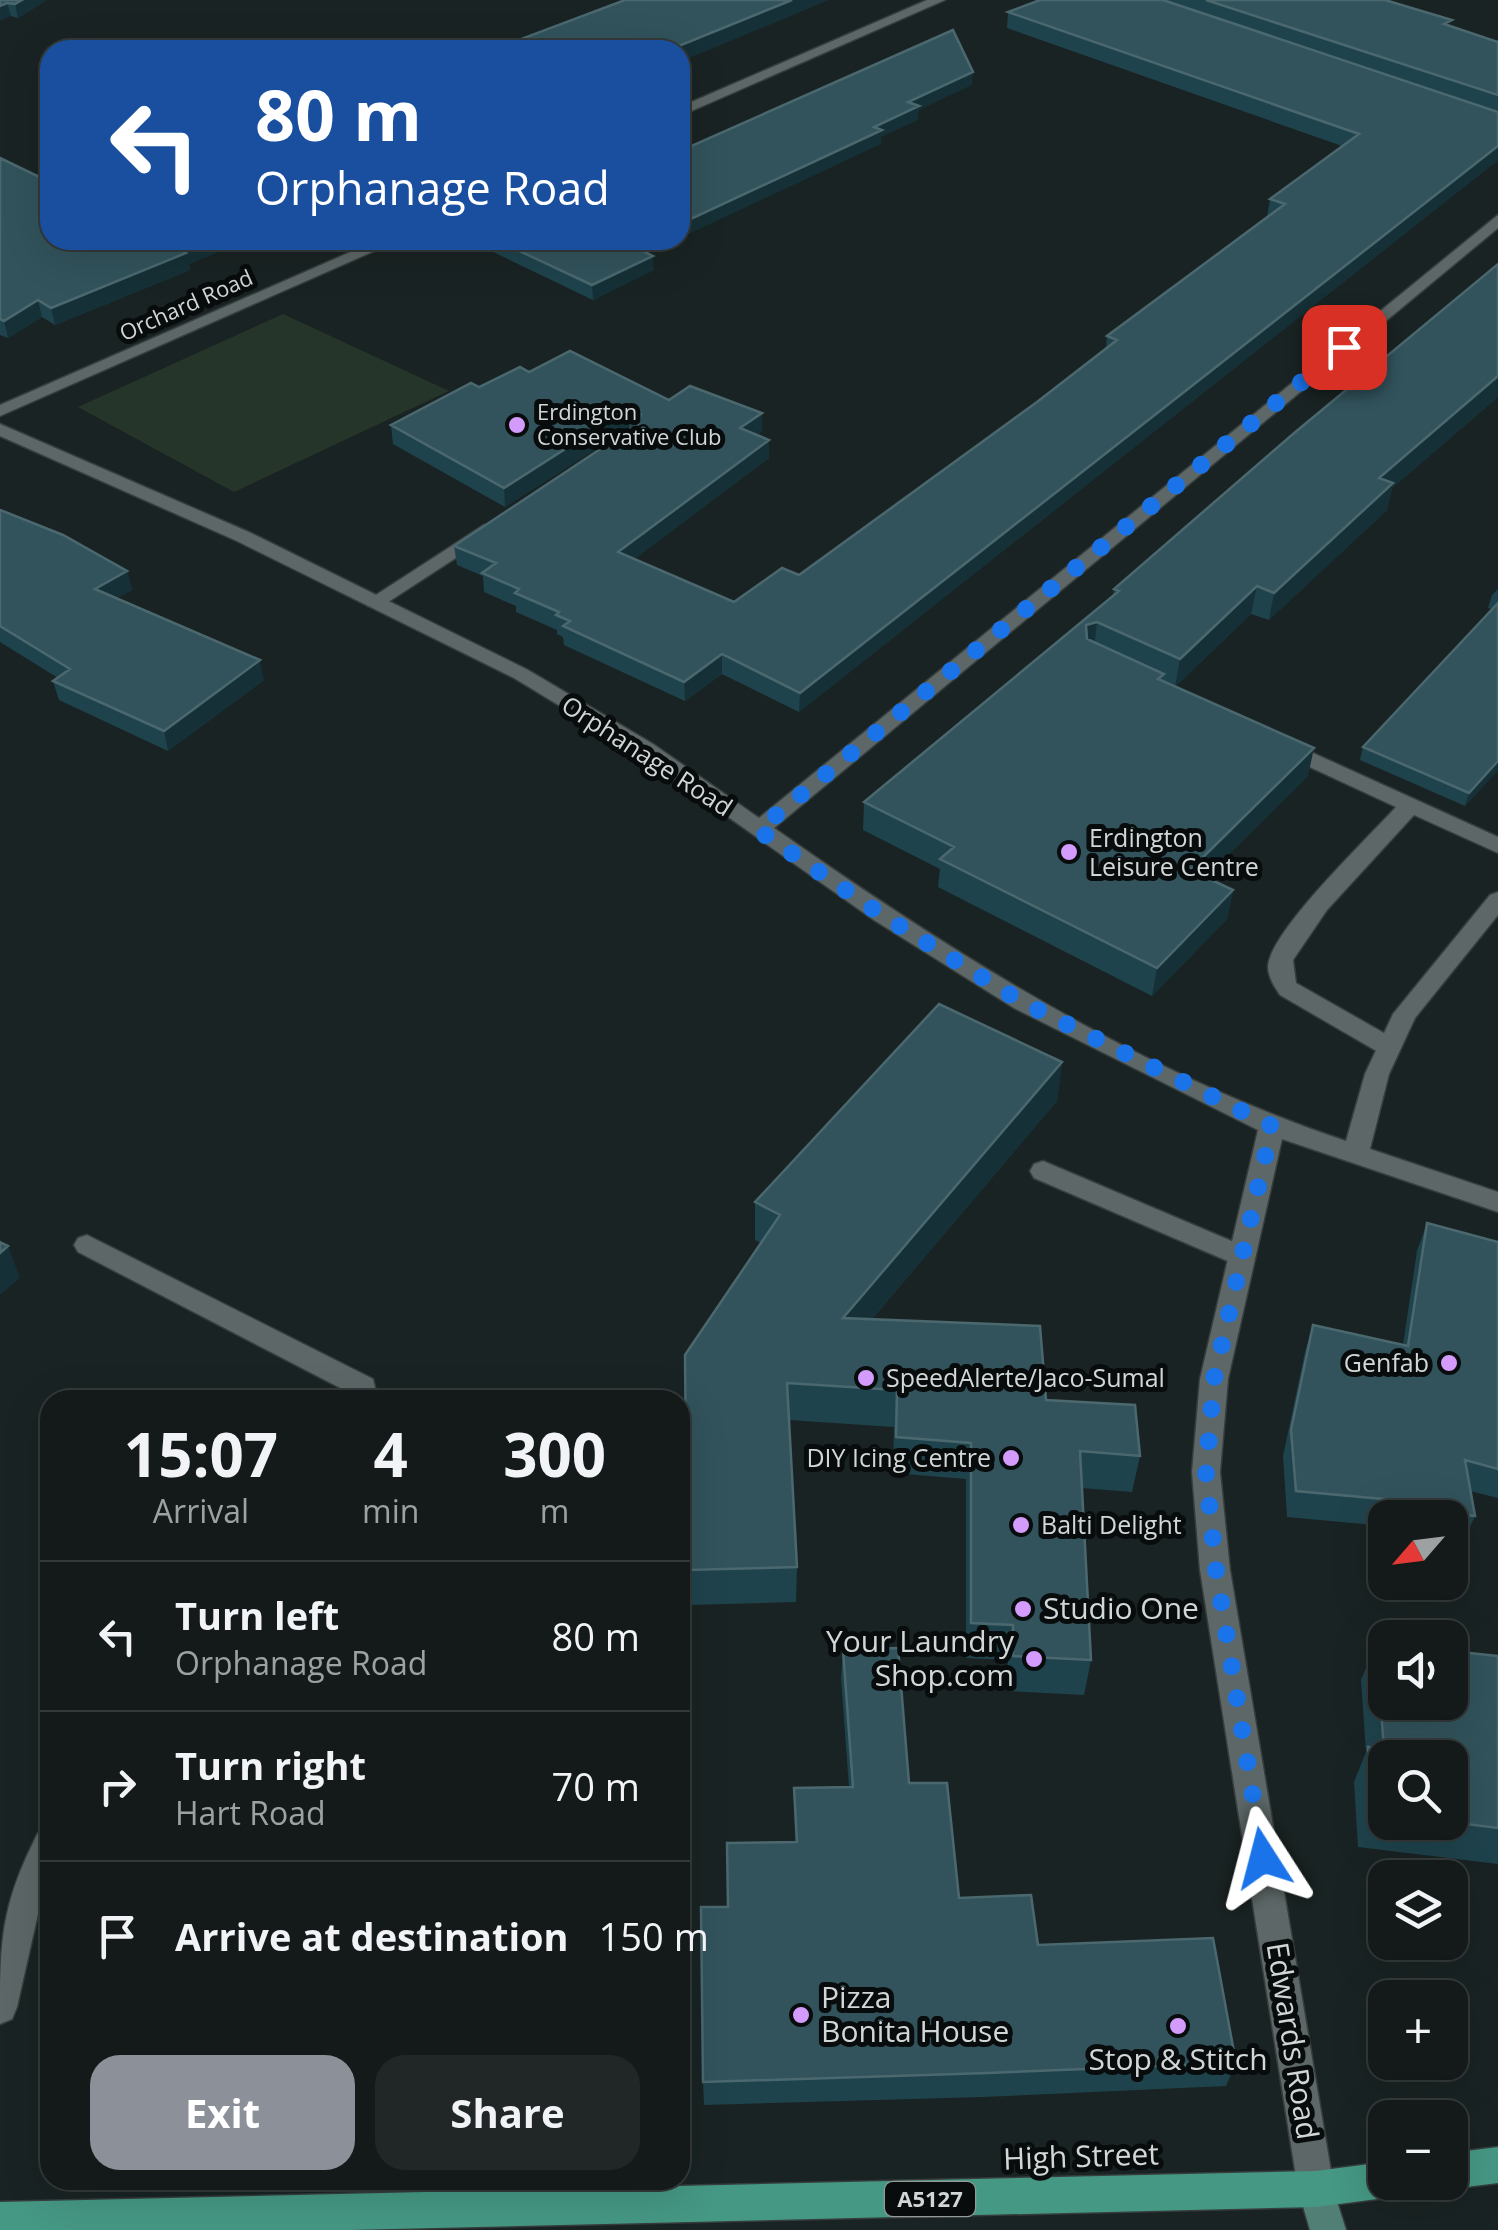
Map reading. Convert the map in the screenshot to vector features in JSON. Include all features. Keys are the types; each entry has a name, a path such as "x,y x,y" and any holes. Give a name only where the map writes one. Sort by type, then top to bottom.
{"main road":[{"path":"1468,2169 1498,2165"},
{"name":"High Street","path":"1,2224 1316,2188 1368,2182"},
{"path":"1316,2188 1328,2230"}],"street":[{"path":"690,108 938,0"},
{"path":"758,830 1498,220"},
{"name":"Orchard Road","path":"0,411 367,250"},
{"name":"Orphanage Road","path":"0,429 244,537 521,674 646,748 882,915 1022,1002 1272,1126 1498,1202"},
{"path":"375,602 503,519"},
{"path":"1251,732 1498,846"},
{"path":"1389,1046 1288,989 1280,974 1281,962 1294,936 1411,805"},
{"path":"1356,1153 1377,1074 1405,1014 1498,900"},
{"name":"Edwards Road","path":"1272,1126 1214,1379 1206,1472 1216,1570 1316,2188"},
{"path":"1043,1170 1240,1255"},
{"path":"86,1245 363,1386 363,1390"},
{"path":"0,2007 28,1883 40,1862"}],"green space":[{"path":"283,314 449,391 234,492 78,407"}],"building":[{"path":"0,0 22,0 0,6"},
{"path":"625,0 792,0 690,41 519,40"},
{"path":"1040,0 1163,0 1498,112 1498,146 800,693 722,654 684,682 563,626 570,621 556,615 559,612 482,573 496,563 454,546 638,424 641,414 628,409 504,488 391,425 471,383 479,387 520,367 529,372 570,351 669,400 690,386 762,413 740,428 769,440 618,552 734,602 782,568 799,575 1117,340 1107,336 1285,204 1270,199 1359,134 1008,12"},
{"path":"1206,0 1385,0 1452,20 1444,24 1498,42 1498,95"},
{"path":"953,30 973,72 908,102 919,106 874,127 882,130 690,219 690,147"},
{"path":"0,158 40,177 40,250 186,253 51,308 38,300 4,321 0,319"},
{"path":"517,250 641,250 653,256 592,285"},
{"path":"1498,264 1498,376 1379,478 1393,483 1274,593 1257,586 1180,659 1097,622 1086,625 1087,639 1164,674 1158,679 1314,748 1190,870 1233,890 1157,968 940,859 954,847 864,802 1119,591 1114,589"},
{"path":"0,510 63,535 127,571 95,589 260,660 164,731 53,681 70,669 0,626"},
{"path":"1498,603 1498,761 1469,793 1363,747"},
{"path":"939,1004 1062,1062 843,1318 1040,1326 1046,1400 1135,1405 1140,1456 1080,1451 1091,1660 1013,1656 1013,1625 971,1623 971,1443 896,1437 897,1390 787,1383 797,1567 690,1570 690,1390 685,1390 685,1355 780,1215 755,1202"},
{"name":"Genfab","path":"1427,1223 1498,1242 1498,1469 1465,1460 1475,1516 1468,1516 1468,1500 1393,1500 1296,1491 1291,1430 1313,1325 1408,1346"},
{"path":"898,1648 909,1783 947,1783 959,1898 1031,1895 1038,1945 1213,1938 1236,2063 703,2082 701,1907 728,1907 727,1843 797,1842 794,1788 853,1787 843,1650"},
{"path":"1468,1653 1498,1656 1498,1828 1468,1824 1468,1740 1383,1740 1382,1720 1468,1720"}],"place":[{"name":"Erdington Conservative Club","path":"517,425"},
{"name":"Erdington Leisure Centre","path":"1069,852"},
{"name":"Genfab","path":"1449,1363"},
{"name":"SpeedAlerte/Jaco-Sumal","path":"866,1378"},
{"name":"DIY Icing Centre","path":"1011,1458"},
{"name":"Balti Delight","path":"1021,1525"},
{"name":"Studio One","path":"1023,1609"},
{"name":"Your Laundry Shop.com","path":"1034,1659"},
{"name":"Pizza Bonita House","path":"801,2015"},
{"name":"Stop & Stitch","path":"1178,2026"}],"route":[{"path":"1263,1858 1216,1570 1206,1472 1214,1379 1272,1126 1022,1002 882,915 758,830 1344,347"}]}
